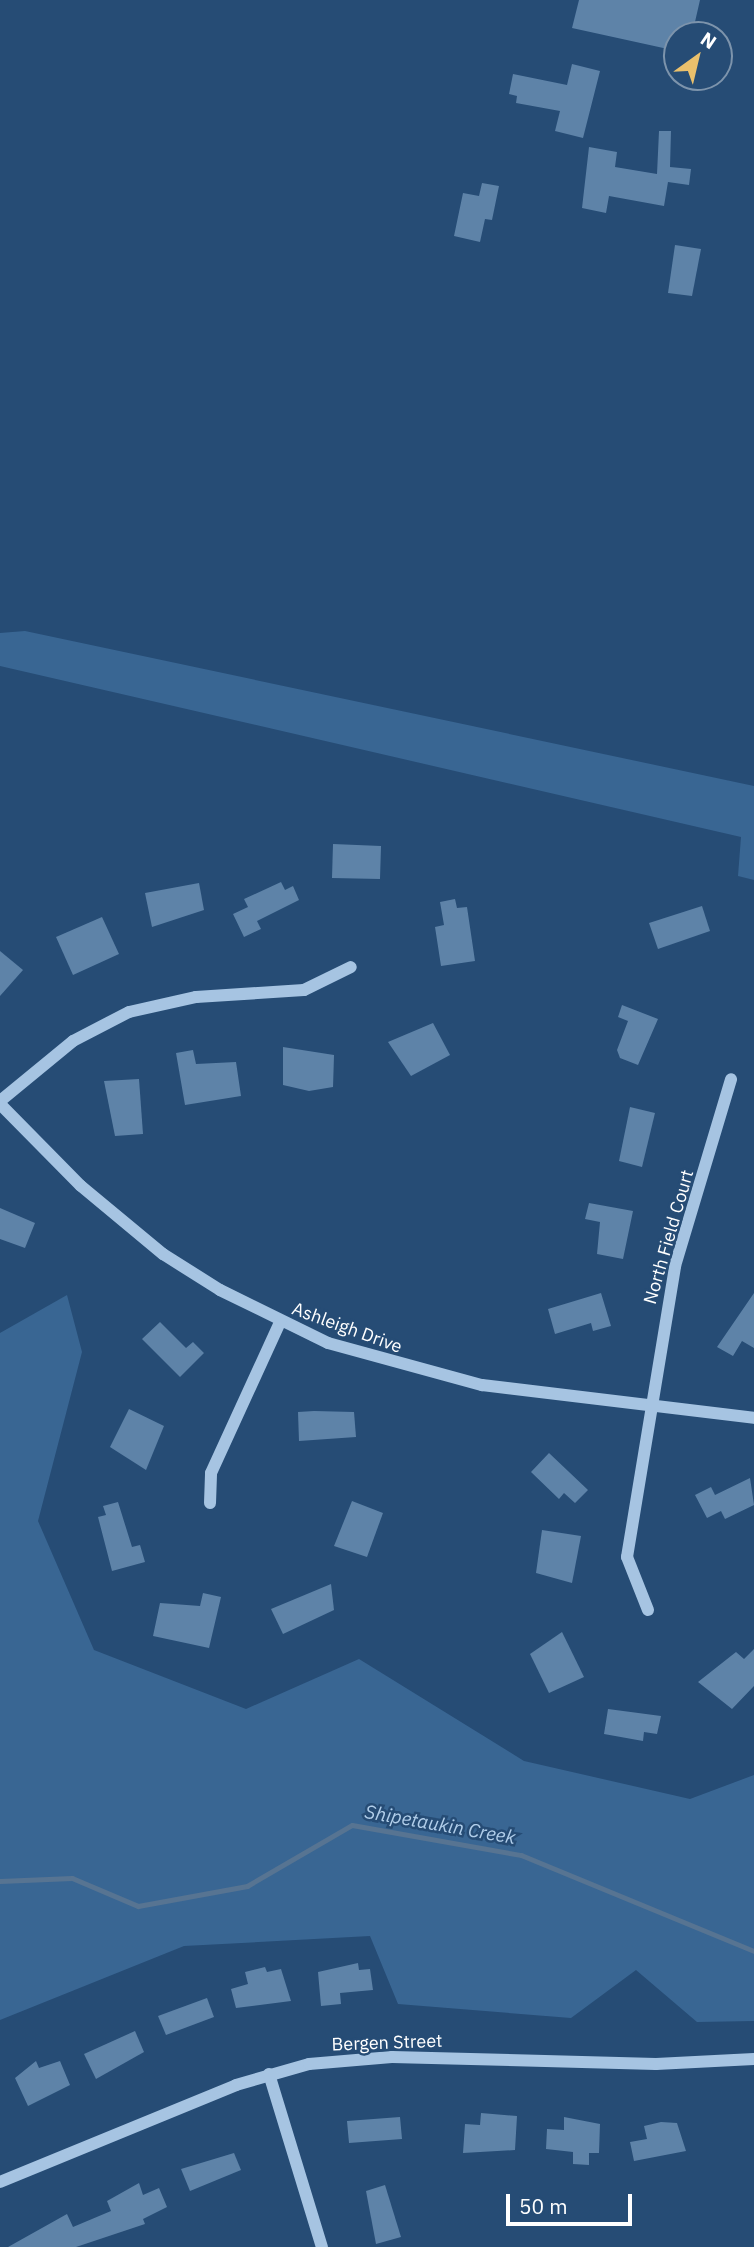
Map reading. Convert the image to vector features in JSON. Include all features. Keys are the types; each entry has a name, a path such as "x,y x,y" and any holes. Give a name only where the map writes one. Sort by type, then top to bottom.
{"street":[{"path":"0,1103 73,1041 130,1012 196,998 303,990 351,967"},
{"name":"North Field Court","path":"648,1610 626,1557 675,1266 731,1079"},
{"name":"Ashleigh Drive","path":"0,1103 121,1221 220,1290 279,1322 430,1374 754,1418"},
{"path":"210,1503 211,1473 279,1322"},
{"name":"Bergen Street","path":"0,2182 269,2074 392,2057 656,2064 754,2059"},
{"path":"269,2074 322,2247"}],"shaded area":[{"path":"25,631 754,786 754,880 738,876 741,837 0,666 0,633"},
{"path":"67,1295 82,1352 38,1521 94,1650 246,1709 359,1659 524,1761 690,1799 754,1775 754,2021 697,2022 636,1970 571,2018 398,2004 370,1936 184,1946 0,2020 0,1333"}],"building":[{"path":"579,0 700,0 695,21 663,21 663,48 572,28"},
{"path":"572,64 600,71 583,138 555,131 560,111 516,103 517,96 509,94 513,74 567,85"},
{"path":"659,131 671,131 670,167 691,169 689,185 668,182 664,206 609,196 606,213 582,208 589,147 617,152 615,167 657,174"},
{"path":"482,183 499,186 492,220 485,219 480,242 454,236 463,193 479,196"},
{"path":"675,245 701,249 692,296 668,293"},
{"path":"333,844 381,846 380,879 332,878"},
{"path":"281,882 285,890 293,886 299,900 257,921 261,929 244,937 233,914 248,907 244,899"},
{"path":"199,883 204,910 152,927 145,893"},
{"path":"455,899 457,908 467,907 475,961 441,966 435,927 444,925 440,902"},
{"path":"702,906 710,931 658,949 649,923"},
{"path":"102,917 119,954 73,975 56,937"},
{"path":"0,951 23,970 0,996"},
{"path":"622,1005 658,1019 638,1065 620,1058 617,1050 628,1021 618,1017"},
{"path":"433,1023 450,1055 411,1076 388,1042"},
{"path":"283,1047 334,1055 333,1087 309,1091 283,1085"},
{"path":"193,1050 196,1064 236,1062 241,1096 185,1105 176,1053"},
{"path":"139,1079 143,1134 115,1136 104,1081"},
{"path":"630,1107 655,1113 642,1167 619,1161"},
{"path":"589,1203 633,1211 623,1259 597,1254 600,1222 585,1219"},
{"path":"0,1208 35,1223 25,1248 0,1239"},
{"path":"601,1293 611,1326 593,1331 591,1323 555,1334 548,1309"},
{"path":"754,1293 754,1348 742,1341 733,1356 717,1347"},
{"path":"160,1322 186,1348 193,1342 204,1353 180,1377 142,1339"},
{"path":"129,1409 164,1426 146,1470 110,1447"},
{"path":"298,1412 354,1412 356,1437 299,1441"},
{"path":"549,1453 588,1490 575,1503 564,1493 559,1499 531,1472"},
{"path":"750,1478 754,1505 725,1519 721,1511 707,1518 695,1495 711,1487 715,1495"},
{"path":"352,1501 383,1513 367,1557 334,1546"},
{"path":"118,1502 132,1547 140,1545 145,1562 112,1571 98,1517 106,1515 103,1506"},
{"path":"542,1530 581,1536 572,1583 536,1573"},
{"path":"331,1584 334,1610 283,1634 271,1609"},
{"path":"203,1593 221,1597 209,1648 153,1636 160,1603 200,1606"},
{"path":"562,1632 584,1677 549,1693 530,1654"},
{"path":"754,1649 754,1686 732,1709 698,1682 736,1652 744,1659"},
{"path":"608,1709 661,1716 657,1734 644,1732 643,1741 604,1734"},
{"path":"358,1963 359,1970 370,1969 373,1990 340,1993 341,2004 321,2006 318,1972"},
{"path":"265,1967 267,1972 281,1969 291,2001 236,2008 231,1989 248,1984 245,1972"},
{"path":"207,1998 214,2017 166,2035 158,2016"},
{"path":"135,2031 144,2052 96,2079 84,2054"},
{"path":"36,2061 39,2068 60,2061 70,2085 28,2106 15,2078"},
{"path":"481,2113 517,2116 515,2150 463,2153 465,2124 480,2125"},
{"path":"400,2117 402,2139 349,2143 347,2121"},
{"path":"564,2117 600,2124 599,2153 589,2153 589,2165 573,2164 573,2152 546,2149 547,2129 564,2130"},
{"path":"661,2122 677,2123 686,2151 634,2161 630,2142 647,2139 644,2126"},
{"path":"234,2153 241,2170 190,2191 181,2169"},
{"path":"139,2183 143,2195 159,2188 167,2207 143,2219 145,2224 76,2247 8,2247 67,2214 73,2227 111,2211 107,2201"},
{"path":"385,2185 401,2237 376,2244 366,2191"}],"waterway":[{"name":"Shipetaukin Creek","path":"0,1881 72,1878 138,1906 247,1886 352,1825 521,1855 754,1951"}]}
